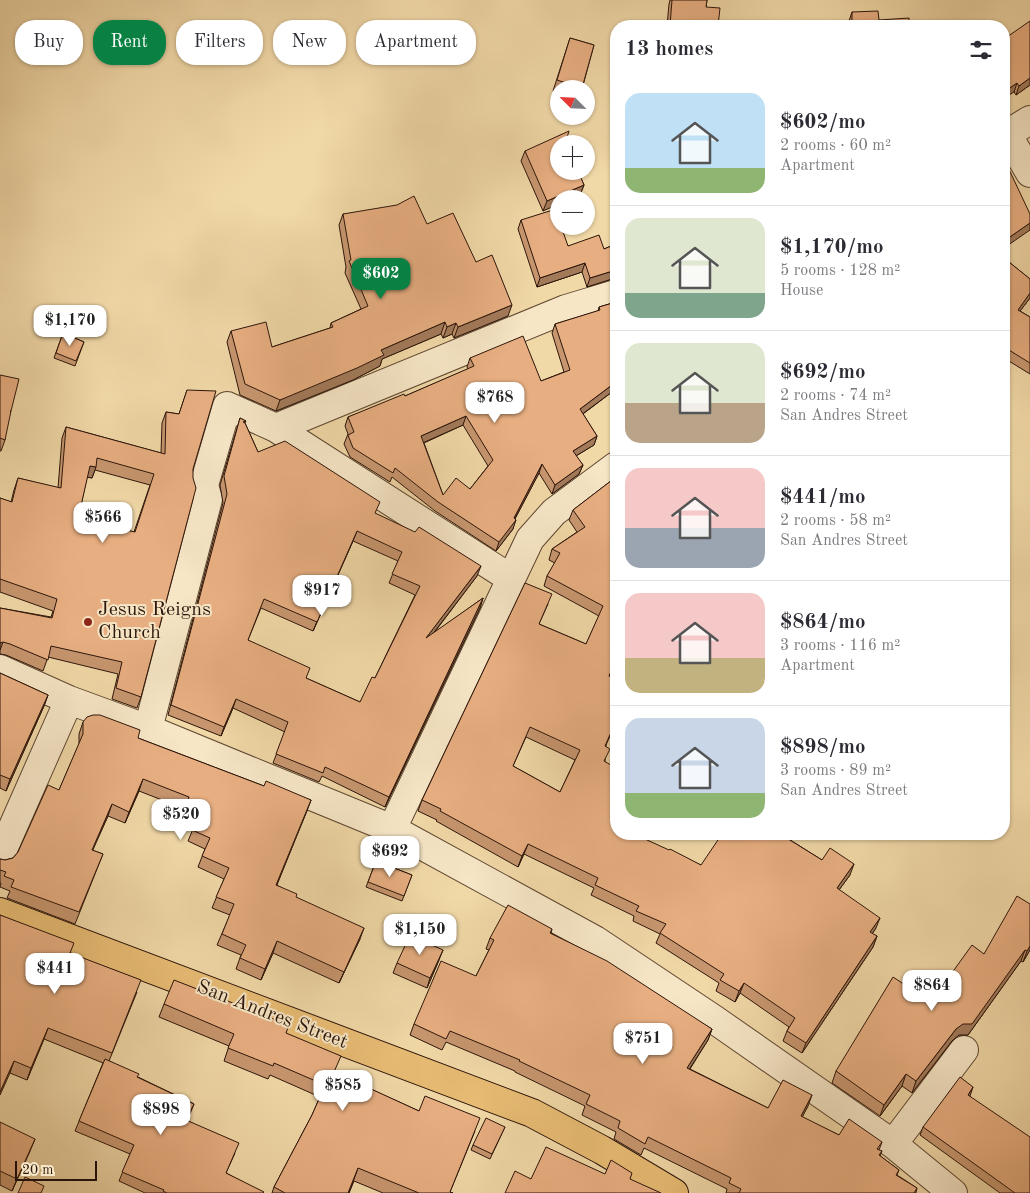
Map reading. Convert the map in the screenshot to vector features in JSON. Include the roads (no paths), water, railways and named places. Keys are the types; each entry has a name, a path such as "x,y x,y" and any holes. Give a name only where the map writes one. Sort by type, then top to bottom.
{"main road":[{"name":"San Andres Street","path":"0,912 532,1113 602,1150 674,1193"}],"street":[{"path":"1010,131 1030,120"},
{"path":"1010,142 1030,173"},
{"path":"276,428 566,309 610,296"},
{"path":"148,729 208,499 204,485 227,406 276,428 510,578"},
{"path":"392,829 530,539 554,512 610,470"},
{"path":"0,669 69,700 148,729 392,829 595,940 715,1020 893,1144 953,1193"},
{"path":"0,856 69,700"},
{"path":"893,1144 964,1050"}],"place":[{"name":"Jesus Reigns Church","path":"88,622"}]}
